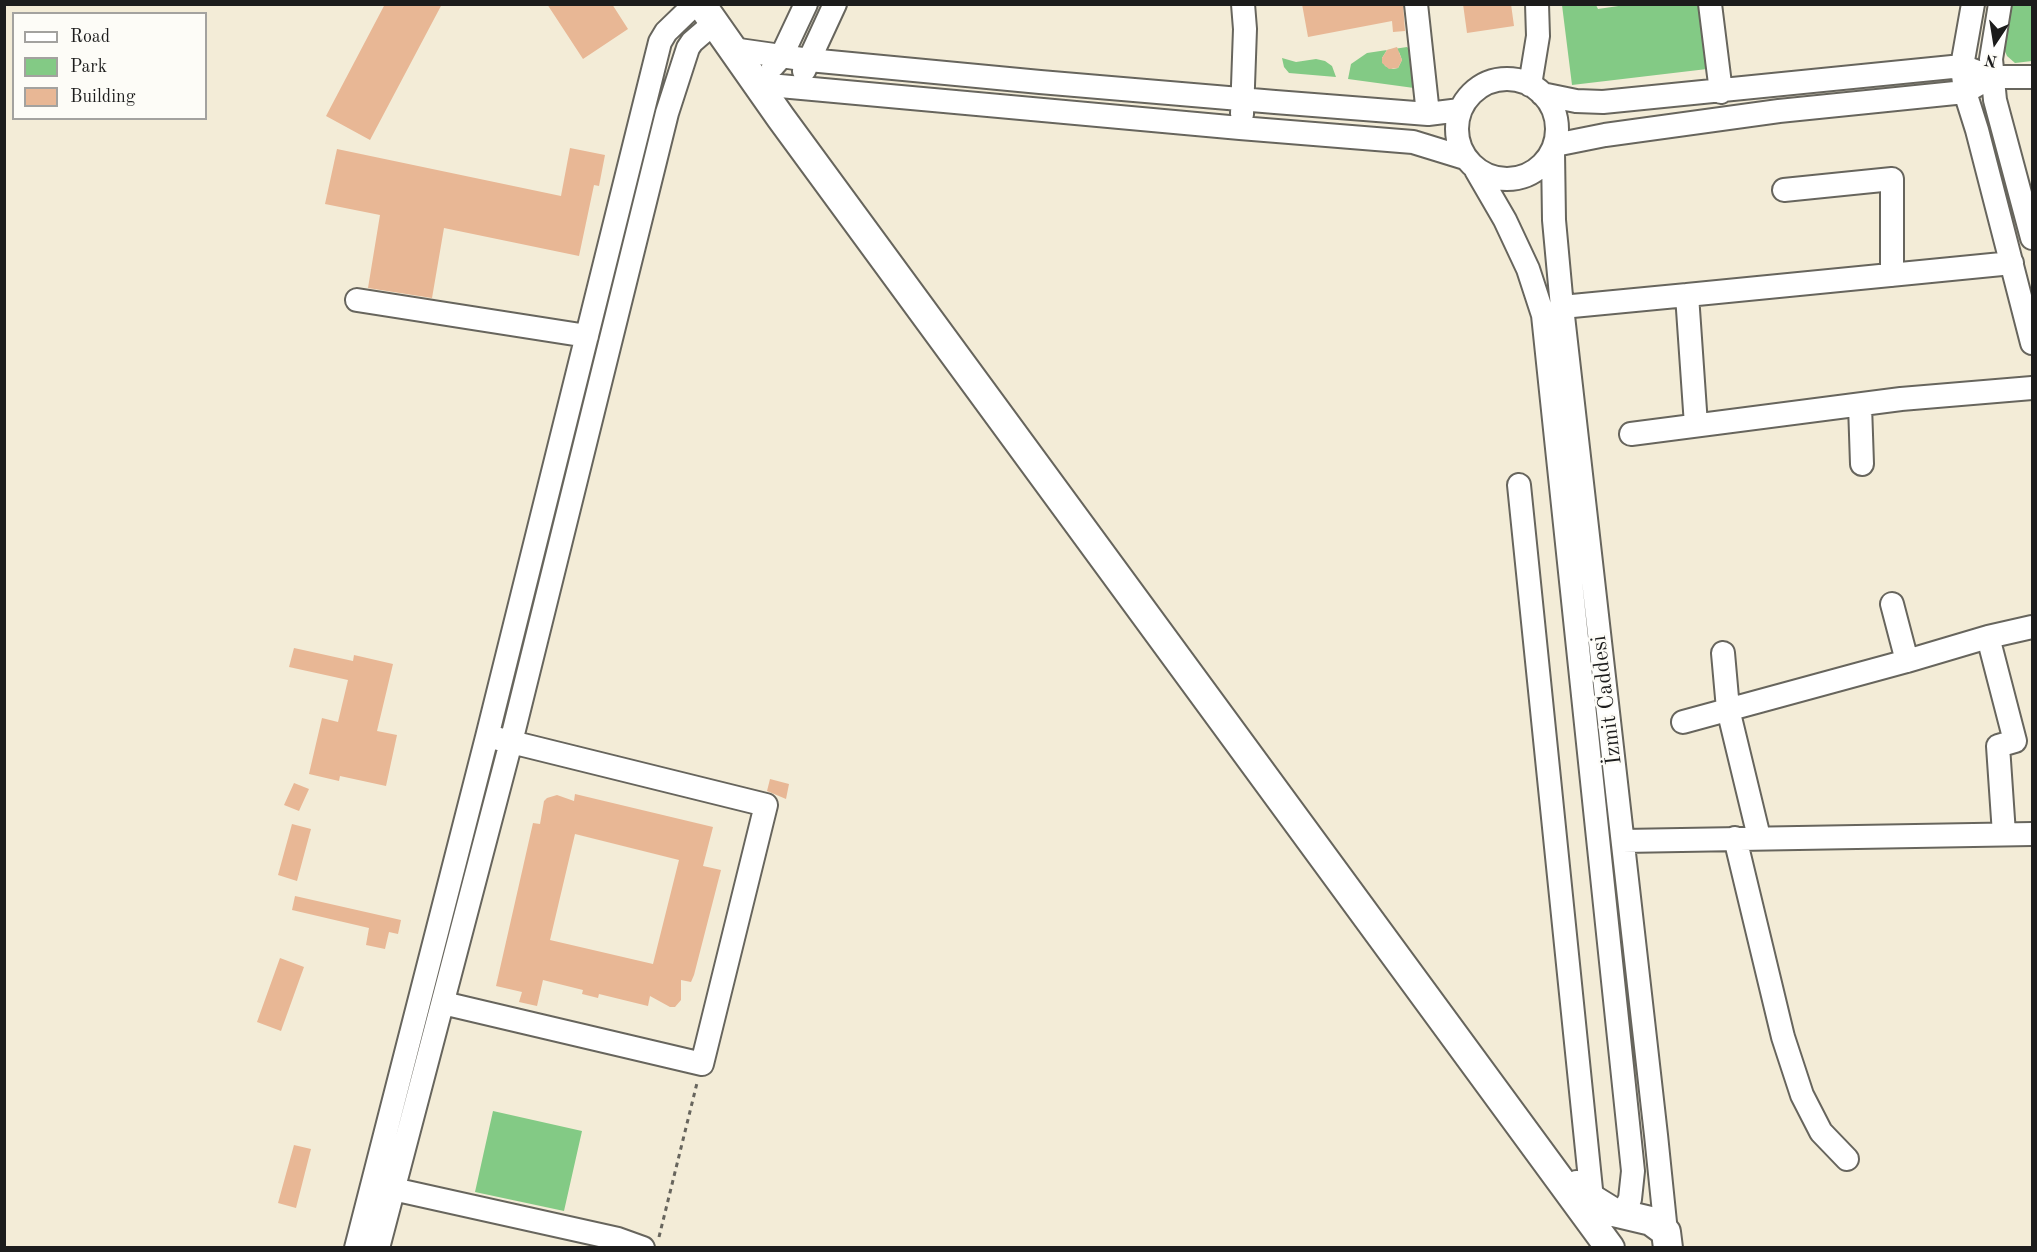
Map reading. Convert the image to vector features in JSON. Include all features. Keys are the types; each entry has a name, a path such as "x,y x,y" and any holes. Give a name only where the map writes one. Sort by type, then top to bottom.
{"main road":[{"path":"704,11 1612,1248"},
{"path":"1518,1122 1577,1186 1592,1199 1613,1212 1643,1218 1667,1240"},
{"name":"İzmit Caddesi","path":"1612,1248 1615,1228 1622,1214"}],"street":[{"path":"758,84 781,57 806,4"},
{"path":"781,118 835,4"},
{"path":"1240,128 1243,99 1244,4"},
{"path":"1416,4 1428,114"},
{"path":"1536,89 1537,4"},
{"path":"1710,4 1721,92"},
{"path":"1973,4 1962,66 1965,92 2032,343"},
{"path":"2000,4 1991,59 1991,77 1999,119 2032,238"},
{"path":"356,1248 487,736 660,42 666,32 704,11"},
{"path":"378,1248 511,742 667,113 688,48 704,11"},
{"path":"732,50 809,60 1040,82 1428,114 1460,110 1468,96 1481,85 1497,80 1514,79 1536,89 1576,101 1603,102 1721,92 1962,66 1991,77 2032,77"},
{"path":"758,84 1413,142 1471,164 1497,178 1519,178 1533,172 1554,148 1605,135 1779,111 1965,92 1991,77"},
{"name":"İzmit Caddesi","path":"1536,89 1551,106 1556,120 1554,220 1562,306 1667,1240"},
{"name":"İzmit Caddesi","path":"1460,110 1456,126 1458,142 1505,220 1528,269 1543,315 1633,1171 1630,1198 1622,1214"},
{"path":"1784,190 1892,179 1892,275"},
{"path":"1562,306 2012,263"},
{"path":"1687,295 1696,425"},
{"path":"357,300 587,336"},
{"path":"1631,434 1860,405 2032,388"},
{"path":"1860,405 1862,464"},
{"path":"1518,485 1592,1199"},
{"path":"1892,604 1907,661"},
{"path":"1683,722 1988,637 2032,627"},
{"path":"1988,637 2015,741 1998,746 2004,834"},
{"path":"1724,653 1728,709 1759,837"},
{"path":"443,1003 702,1064 766,805 487,736"},
{"path":"1623,841 2032,834"},
{"path":"1735,838 1783,1037 1802,1095 1821,1132 1847,1159"},
{"path":"393,1189 618,1239 643,1248"}],"path":[{"path":"656,1248 702,1064"}],"green space":[{"path":"1632,4 1699,5 1707,69 1572,85 1562,5 1596,5 1598,9"},
{"path":"2010,5 2032,5 2032,61 2015,63 2007,56 2004,49"},
{"path":"1407,47 1417,56 1420,83 1414,88 1348,79 1351,64 1367,53 1387,50 1382,58 1385,66 1398,68 1402,60 1399,52 1392,49"},
{"path":"1282,58 1296,62 1316,59 1325,61 1332,66 1336,77 1289,73 1284,67"},
{"path":"493,1111 582,1131 564,1211 475,1192"}],"building":[{"path":"385,4 442,4 370,140 326,116"},
{"path":"547,4 612,4 628,29 583,59"},
{"path":"1302,4 1403,4 1405,31 1393,32 1392,21 1308,37"},
{"path":"1463,4 1511,4 1514,26 1467,33"},
{"path":"1397,47 1402,60 1398,68 1389,69 1382,63 1382,58 1387,50"},
{"path":"570,148 605,155 599,186 594,185 579,256 444,228 432,298 368,288 380,215 325,204 337,149 561,196"},
{"path":"294,648 353,661 354,655 393,664 377,731 397,735 386,786 340,776 339,781 309,774 322,718 338,722 348,680 289,667"},
{"path":"770,779 789,784 786,799 767,791"},
{"path":"294,783 309,789 299,811 284,805"},
{"path":"575,794 713,827 703,866 721,870 694,975 691,982 681,980 681,1000 675,1007 670,1007 650,996 648,1006 599,994 598,998 582,994 583,990 543,980 537,1006 519,1002 522,992 496,986 533,823 540,824 544,801 547,798 557,795 574,801","holes":["575,834 679,860 653,964 550,940"]},
{"path":"292,824 311,829 297,881 278,875"},
{"path":"295,896 401,920 398,934 389,932 385,949 366,945 369,928 292,910"},
{"path":"280,958 304,967 281,1031 257,1022"},
{"path":"294,1145 311,1149 296,1208 278,1203"}]}
